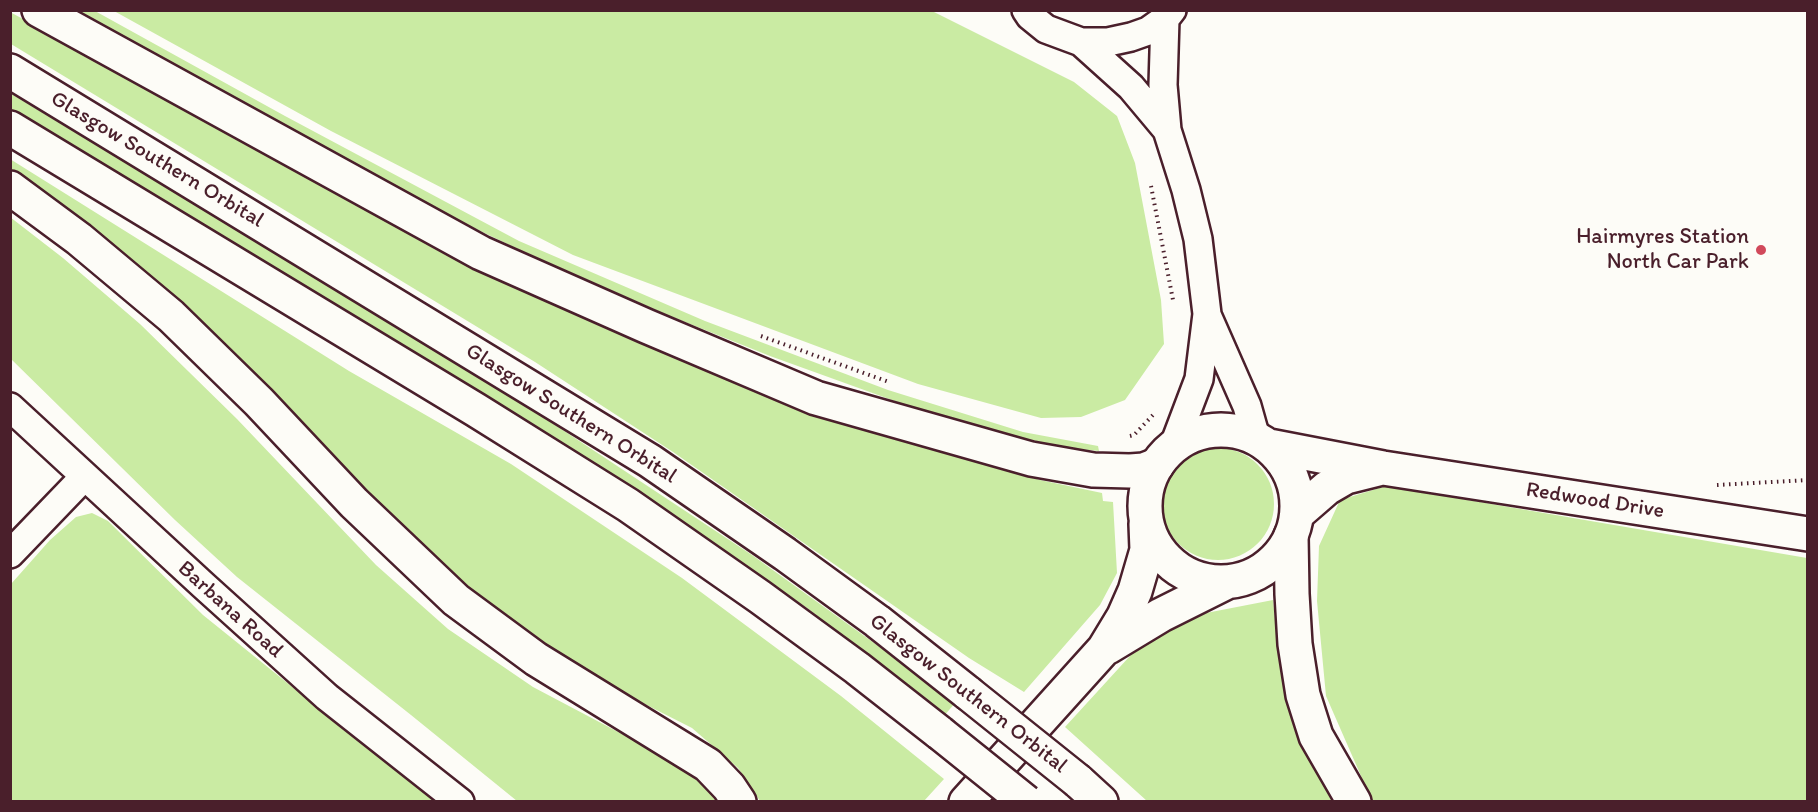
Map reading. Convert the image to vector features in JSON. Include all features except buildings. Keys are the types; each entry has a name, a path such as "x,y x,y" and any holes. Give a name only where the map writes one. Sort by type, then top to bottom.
{"main road":[{"path":"39,10 481,253 816,398 1042,461 1093,470 1144,470 1191,436 1212,430 1234,431 1262,442 1287,467 1296,491 1292,594 1295,644 1303,695 1316,736 1354,801"},
{"name":"Glasgow Southern Orbital","path":"10,71 650,461 877,621 1090,791"},
{"name":"Glasgow Southern Orbital","path":"10,128 506,428 628,505 857,668 1026,801"},
{"path":"10,188 79,239 171,316 259,402 354,503 456,600 536,659 708,765 739,801"},
{"name":"Redwood Drive","path":"1262,442 1383,468 1808,534"},
{"path":"966,801 1104,649 1124,616 1148,550 1144,500 1150,477 1166,455"},
{"name":"Redwood Drive","path":"1294,525 1327,488 1346,477 1383,468"},
{"path":"1146,524 1155,547 1171,565 1191,577 1213,583 1238,581 1261,572 1280,556 1294,525"},
{"path":"1104,649 1161,615 1225,583"}],"street":[{"path":"1026,10 1046,29 1081,42 1108,42 1131,37 1148,31 1169,15"},
{"path":"1166,455 1198,379 1207,314 1198,239 1167,130 1163,85 1169,15"},
{"path":"1081,42 1131,87 1167,130"},
{"path":"1207,314 1262,442"},
{"name":"Barbana Road","path":"10,407 327,697 459,801"},
{"path":"10,554 84,477"}],"path":[{"path":"1175,310 1150,180 1159,168 1178,165"},
{"path":"755,334 897,385"},
{"path":"1123,439 1134,435 1157,410"},
{"path":"1715,485 1808,480"}],"green space":[{"path":"78,11 95,11 519,241 705,321 888,390 1023,432 1098,446 1099,451 1069,448 994,432 903,404 770,356 665,314 451,217"},
{"path":"114,11 932,11 1074,82 1117,116 1135,163 1161,300 1164,344 1125,400 1081,417 1041,418 918,384 573,255 331,131"},
{"path":"10,12 309,174 578,313 703,369 892,435 1040,480 1102,493 1103,501 1113,502 1117,573 1100,605 1024,692 969,658 673,452 535,362 11,44"},
{"path":"10,93 537,413 752,555 956,702 943,717 807,608 647,498 11,109"},
{"path":"10,159 349,371 511,464 682,578 841,696 944,779 924,801 760,801 738,768 692,728 621,692 525,634 465,589 261,386 67,209 11,169"},
{"path":"10,217 63,258 140,324 237,419 376,565 448,629 533,687 692,771 722,801 517,801 237,577 175,520 11,359"},
{"path":"1218,448 1239,453 1257,465 1269,483 1274,504 1269,525 1257,543 1239,555 1218,560 1197,555 1179,543 1167,525 1162,504 1167,483 1179,465 1197,453"},
{"path":"1386,486 1807,558 1807,801 1372,801 1326,696 1317,601 1319,546 1340,500"},
{"path":"92,513 108,521 203,615 434,801 11,801 11,584 50,540 76,517"},
{"path":"1273,600 1276,630 1292,698 1314,766 1336,801 1147,801 1065,727 1140,645 1206,613"}],"place":[{"name":"Hairmyres Station North Car Park","path":"1761,250"}]}
